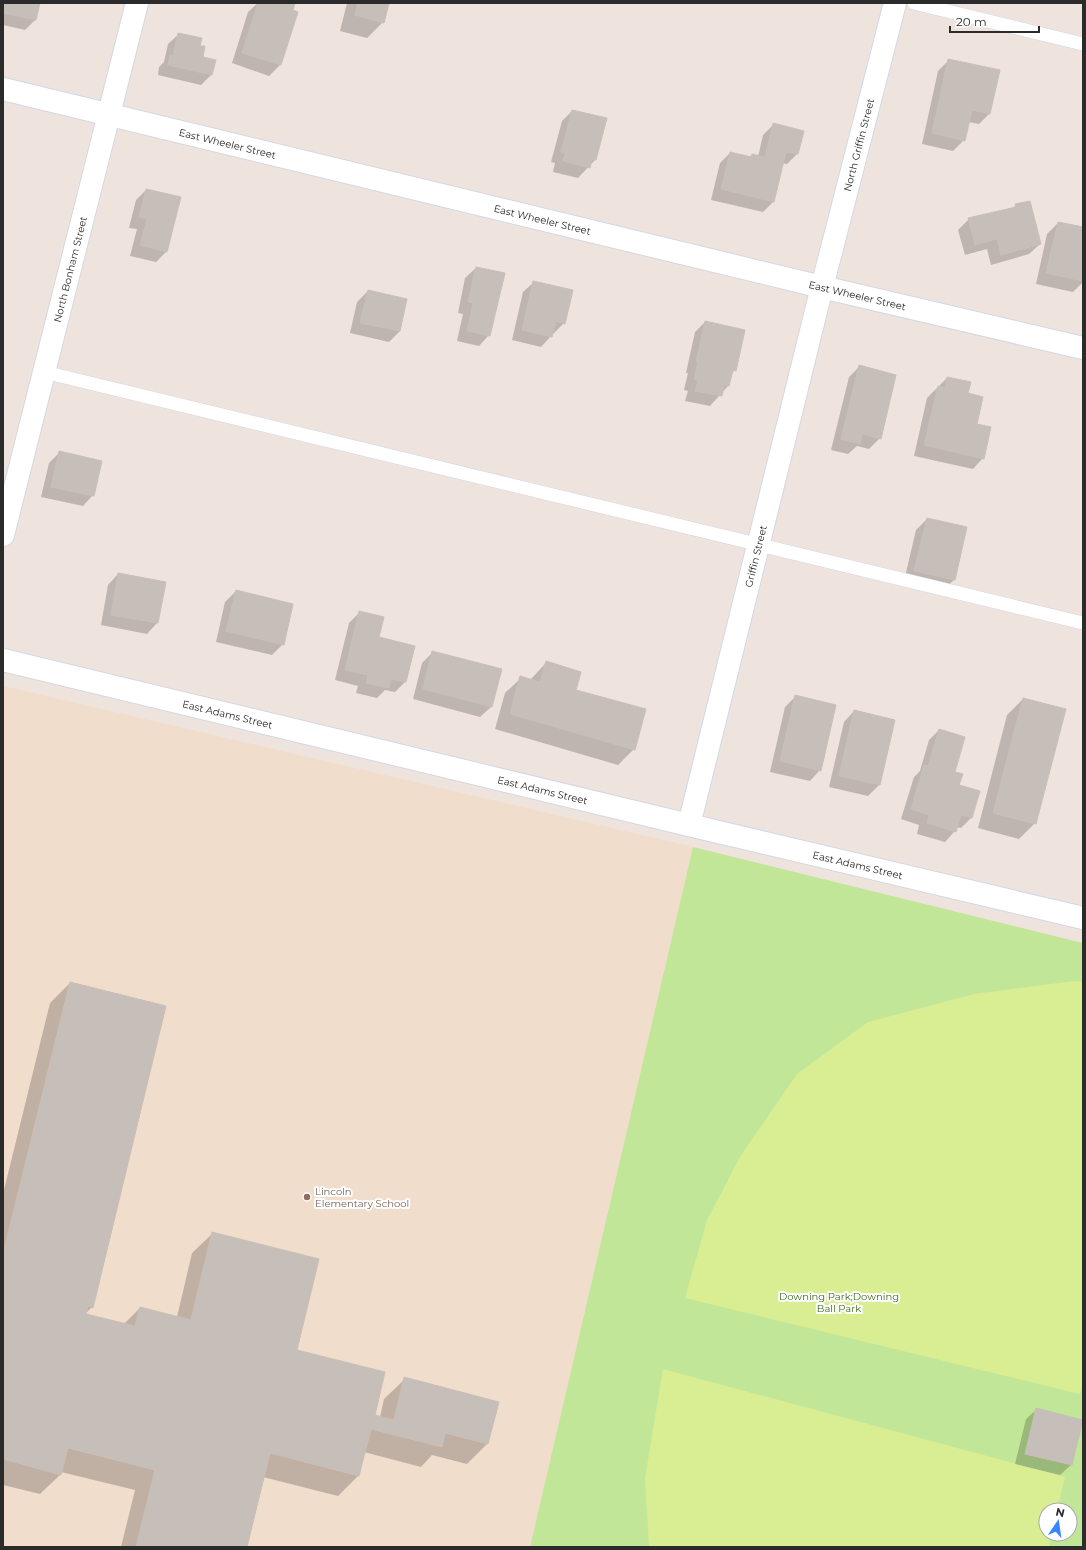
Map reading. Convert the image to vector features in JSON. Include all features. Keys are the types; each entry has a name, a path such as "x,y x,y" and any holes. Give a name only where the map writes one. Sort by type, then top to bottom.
{"street":[{"name":"North Bonham Street","path":"3,535 137,3"},
{"name":"North Griffin Street","path":"822,287 895,3"},
{"name":"East Wheeler Street","path":"3,89 822,287 1083,348"},
{"name":"Griffin Street","path":"689,825 822,287"},
{"name":"East Adams Street","path":"3,660 1083,918"}],"lane":[{"path":"914,3 1083,44"},
{"path":"44,372 1083,623"}],"shaded area":[{"name":"Lincoln Elementary School","path":"3,686 693,847 530,1547 3,1547"}],"green space":[{"name":"Downing Park;Downing Ball Park","path":"693,847 1083,943 1083,1547 530,1547"},
{"path":"1074,981 1083,982 1083,1381 1080,1394 685,1298 707,1220 741,1155 797,1074 868,1022 974,994"},
{"path":"663,1369 1065,1477 1059,1502 1038,1502 1038,1542 1050,1542 1049,1547 649,1547 645,1478"}],"building":[{"path":"3,3 40,3 36,20 3,13"},
{"path":"258,3 295,3 293,10 298,12 281,65 242,53"},
{"path":"358,3 389,3 384,23 355,15"},
{"path":"178,33 202,38 200,46 205,46 203,57 216,60 212,75 168,65 170,55 173,56"},
{"path":"948,59 1000,70 990,114 972,110 965,141 932,133"},
{"path":"572,110 607,118 596,160 592,159 590,168 563,161 565,153 561,152"},
{"path":"773,123 804,131 798,154 786,152 774,202 721,189 730,152 751,157 752,154 765,157"},
{"path":"146,189 181,197 167,252 140,245 147,219 139,217"},
{"path":"1030,201 1041,244 1001,255 997,239 975,245 968,218 1016,207 1015,204"},
{"path":"1058,222 1083,227 1083,281 1046,273"},
{"path":"476,267 505,273 490,336 467,331 473,303 468,302"},
{"path":"533,281 573,290 565,324 556,321 552,337 522,330"},
{"path":"368,290 407,299 400,331 360,323"},
{"path":"705,321 745,330 736,371 733,370 729,386 724,385 722,396 695,391 698,380 694,379 698,362 696,362"},
{"path":"859,365 896,375 881,439 862,434 860,444 841,439"},
{"path":"947,377 971,382 968,393 983,397 977,424 991,427 984,459 924,445 938,386 945,388"},
{"path":"59,451 102,461 94,496 51,487"},
{"path":"927,518 967,527 955,580 914,571"},
{"path":"118,573 166,582 158,623 111,615"},
{"path":"236,590 293,604 284,645 226,631"},
{"path":"359,611 384,617 379,637 415,646 406,682 391,679 389,688 366,683 368,675 345,670"},
{"path":"432,651 502,669 492,707 423,689"},
{"path":"546,661 581,672 576,690 646,709 635,750 510,714 520,676 540,682"},
{"path":"795,695 836,705 821,771 780,761"},
{"path":"1023,698 1066,709 1036,824 993,813"},
{"path":"854,710 895,720 880,785 839,776"},
{"path":"939,729 965,737 955,772 963,774 959,785 980,791 972,818 961,815 956,832 927,823 929,815 911,809 924,765 928,766"},
{"path":"70,982 166,1006 93,1308 88,1306 86,1314 135,1326 140,1307 191,1320 212,1232 319,1259 297,1350 385,1372 375,1415 394,1420 404,1377 499,1402 488,1444 445,1433 442,1447 371,1429 359,1476 270,1453 247,1547 136,1547 155,1470 68,1448 61,1475 3,1459 3,1254"},
{"path":"1036,1408 1083,1420 1072,1465 1025,1454"}],"place":[{"name":"Lincoln Elementary School","path":"307,1197"}]}
